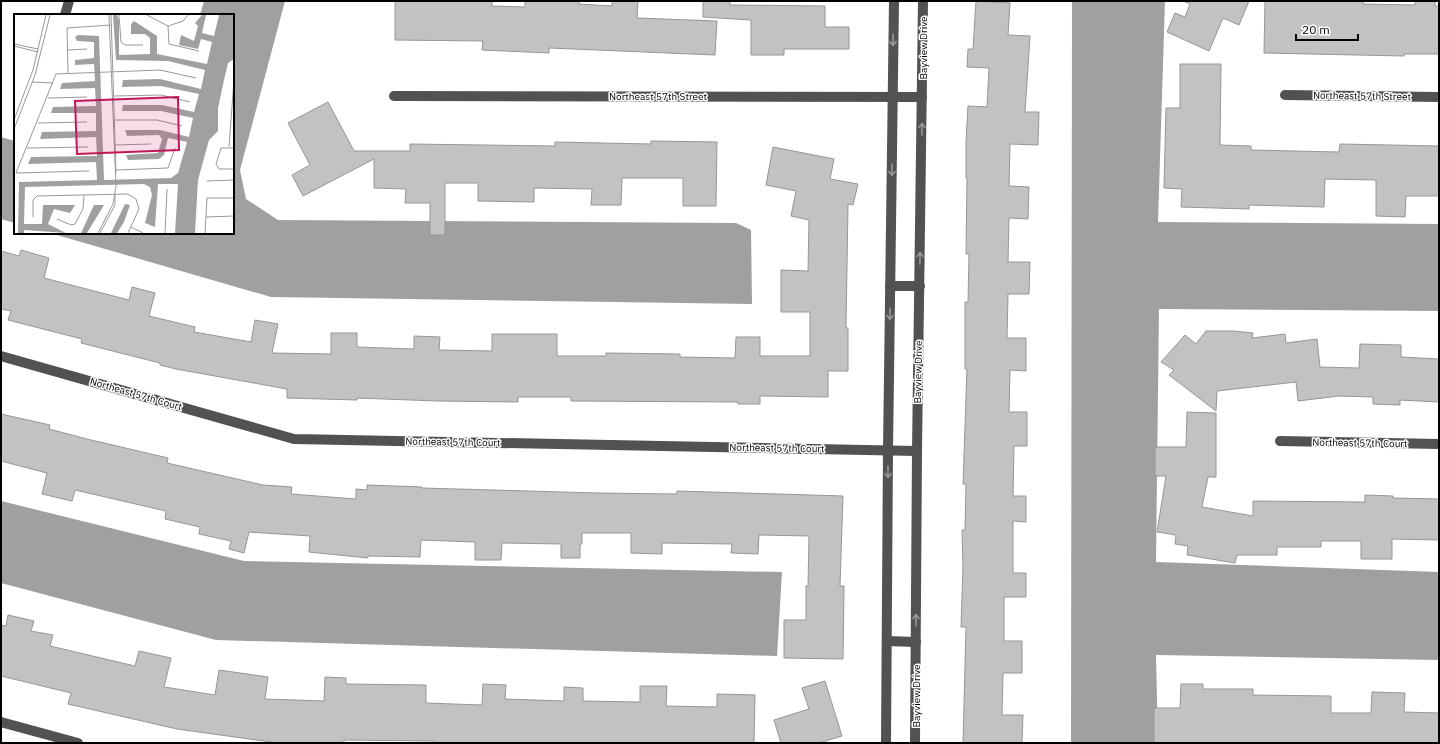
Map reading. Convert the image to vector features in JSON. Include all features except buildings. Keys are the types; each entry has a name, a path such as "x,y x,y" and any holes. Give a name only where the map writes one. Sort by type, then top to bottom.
{"street":[{"path":"65,14 69,1"},
{"path":"886,743 894,1"},
{"name":"Bayview Drive","path":"916,743 917,451 923,1"},
{"name":"Northeast 57th Street","path":"1285,95 1439,98"},
{"name":"Northeast 57th Street","path":"394,96 922,97"},
{"path":"890,286 920,286"},
{"name":"Northeast 57th Court","path":"1,356 294,439 917,451"},
{"name":"Northeast 57th Court","path":"1280,441 1439,444"},
{"path":"887,641 916,642"},
{"path":"1,722 78,743"}],"shaded area":[{"path":"204,1 285,1 240,170 246,199 278,220 736,223 751,230 752,304 271,297 53,234 234,234 234,14 200,14"},
{"path":"1072,1 1165,1 1158,222 1439,224 1439,311 1159,309 1156,562 1439,572 1439,660 1156,655 1158,743 1071,743"},
{"path":"1,137 14,141 14,223 1,219"},
{"path":"1,501 244,561 782,572 777,656 216,640 1,583"}]}
